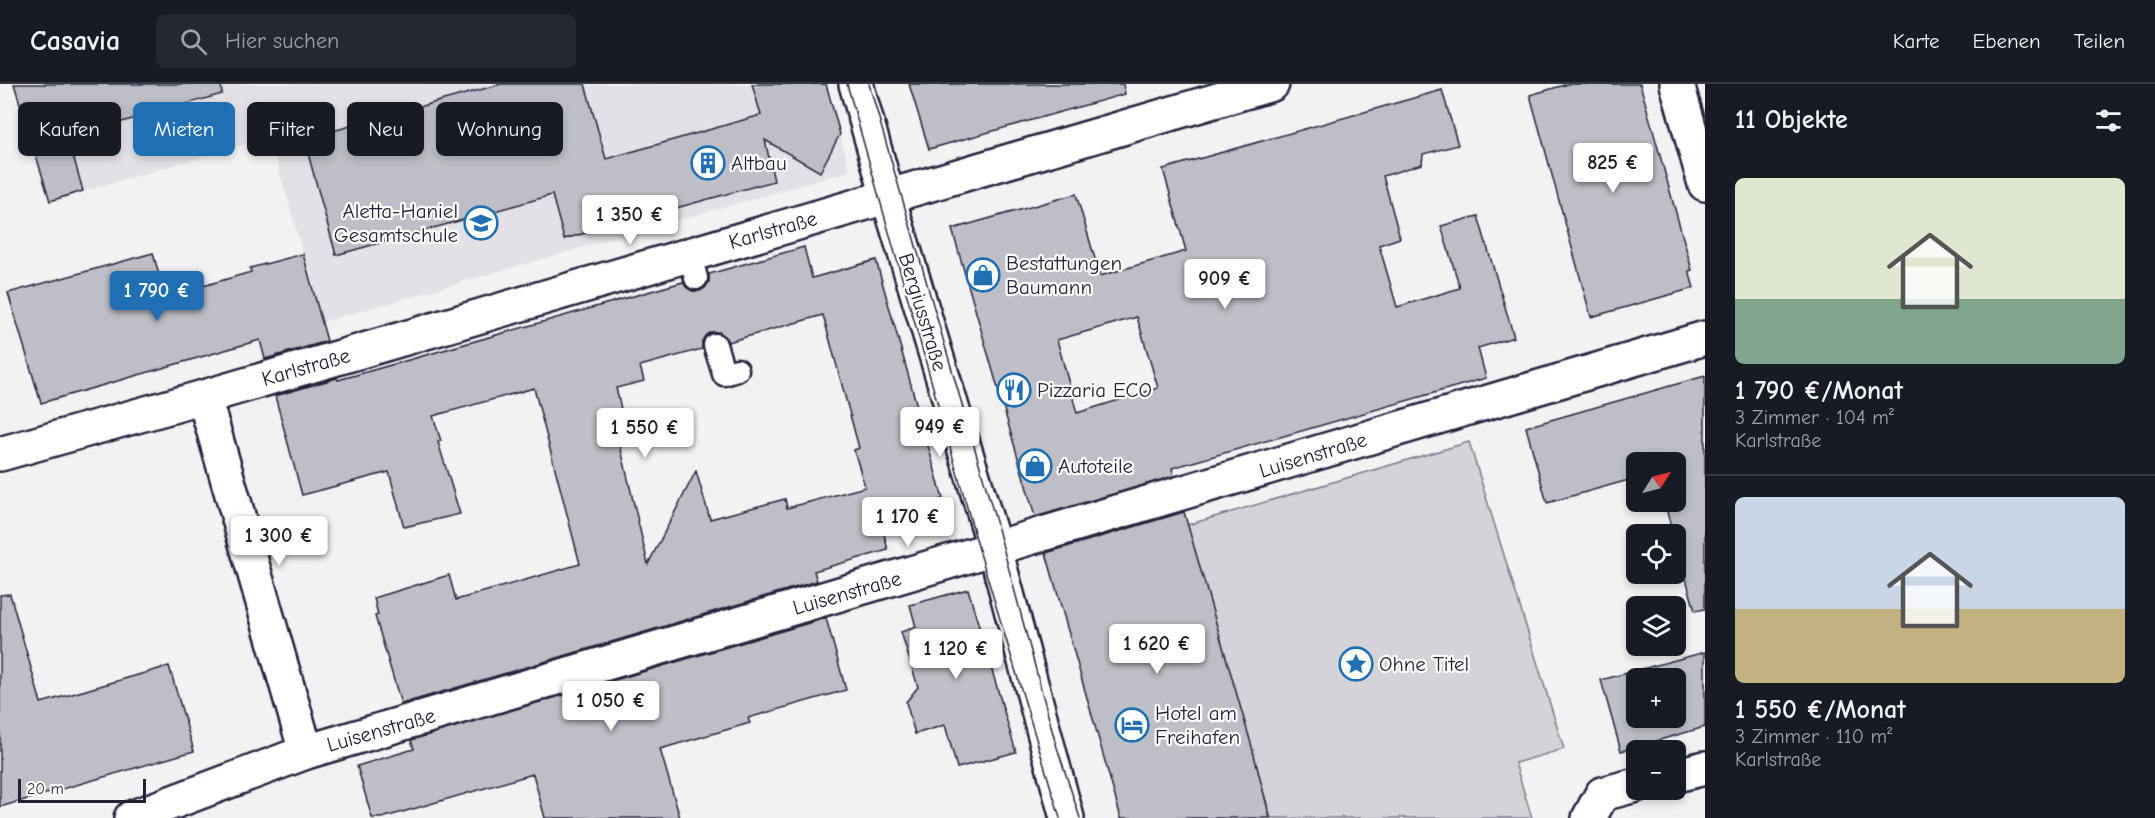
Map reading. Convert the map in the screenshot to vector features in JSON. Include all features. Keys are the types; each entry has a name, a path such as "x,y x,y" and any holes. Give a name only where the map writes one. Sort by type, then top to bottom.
{"street":[{"name":"Bergiusstraße","path":"856,84 995,549 1067,818"},
{"name":"Karlstraße","path":"0,454 693,266 888,197 1272,84"},
{"path":"1677,84 1705,183"},
{"name":"Luisenstraße","path":"131,818 306,752 1705,338"},
{"path":"204,397 306,752"},
{"path":"1686,773 1705,768"},
{"path":"1589,818 1602,794 1626,788"}],"lane":[{"path":"715,345 724,374 737,370"}],"shaded area":[{"name":"Aletta-Haniel Gesamtschule","path":"14,84 826,84 850,171 322,322 275,156 335,156 335,102 247,102 247,144 235,147 235,102 133,102 133,156 205,156 50,201 36,156 121,156 121,102 20,102"},
{"path":"1469,442 1564,749 1515,763 1532,818 1271,818 1187,525"}],"building":[{"path":"14,84 221,84 222,94 193,102 133,102 133,119 121,122 121,102 20,102"},
{"path":"501,84 585,84 606,159 761,115 752,84 826,84 840,134 820,172 765,140 774,181 564,239 552,195 336,255 309,156 335,156 335,130 347,127 347,156 424,156 424,105 436,102 436,156 563,156 563,102 437,102"},
{"path":"909,84 1123,84 1125,94 929,149"},
{"path":"1568,84 1640,84 1692,270 1689,271 1694,288 1591,317 1530,95"},
{"path":"1442,90 1458,145 1423,154 1422,164 1383,176 1400,238 1379,245 1397,307 1460,288 1441,226 1478,216 1514,337 1478,348 1486,378 1172,468 1174,476 1035,517 952,229 1076,194 1100,276 1186,251 1163,169","holes":["1137,317 1158,388 1077,413 1057,340"]},
{"path":"36,156 73,156 83,191 50,201"},
{"path":"804,247 812,278 876,260 943,499 880,518 888,550 814,571 817,581 401,704 375,616 378,615 374,598 449,575 456,600 580,564 534,388 433,416 441,441 438,442 460,514 404,527 389,472 302,495 275,396 683,282 692,291 700,291 709,282 709,274","holes":["823,315 859,448 854,450 865,487 787,508 785,499 710,519 696,471 648,564 617,432 626,430 616,388 644,381 640,366 702,349 702,341 710,332 719,332 728,342"]},
{"path":"153,253 165,297 251,272 250,268 303,254 327,341 265,359 260,340 41,403 8,293"},
{"path":"1705,376 1705,609 1695,611 1686,578 1686,524 1670,524 1667,512 1686,512 1686,452 1626,452 1626,481 1547,503 1526,427"},
{"path":"1184,512 1252,747 1270,818 1121,818 1046,553"},
{"path":"968,589 1016,752 957,768 945,725 915,734 906,702 918,687 901,632 916,627 910,605"},
{"path":"10,594 41,703 169,666 194,751 0,807 0,595"},
{"path":"826,618 846,690 748,718 750,723 660,749 680,818 545,818 533,774 382,818 372,818 357,766 414,749 411,740"},
{"path":"1705,652 1705,727 1660,740 1626,740 1626,750 1621,751 1601,680 1626,673 1626,728 1686,728 1686,668 1646,668"}],"tram line":[{"path":"847,84 980,553 1060,818"},
{"path":"869,84 997,525 1055,741 1080,818"}],"place":[{"name":"Altbau","path":"708,163"},
{"name":"Aletta-Haniel Gesamtschule","path":"481,223"},
{"name":"Bestattungen Baumann","path":"983,275"},
{"name":"Pizzaria ECO","path":"1014,390"},
{"name":"Autoteile","path":"1035,466"},
{"name":"Ohne Titel","path":"1356,664"},
{"name":"Hotel am Freihafen","path":"1132,725"}]}
